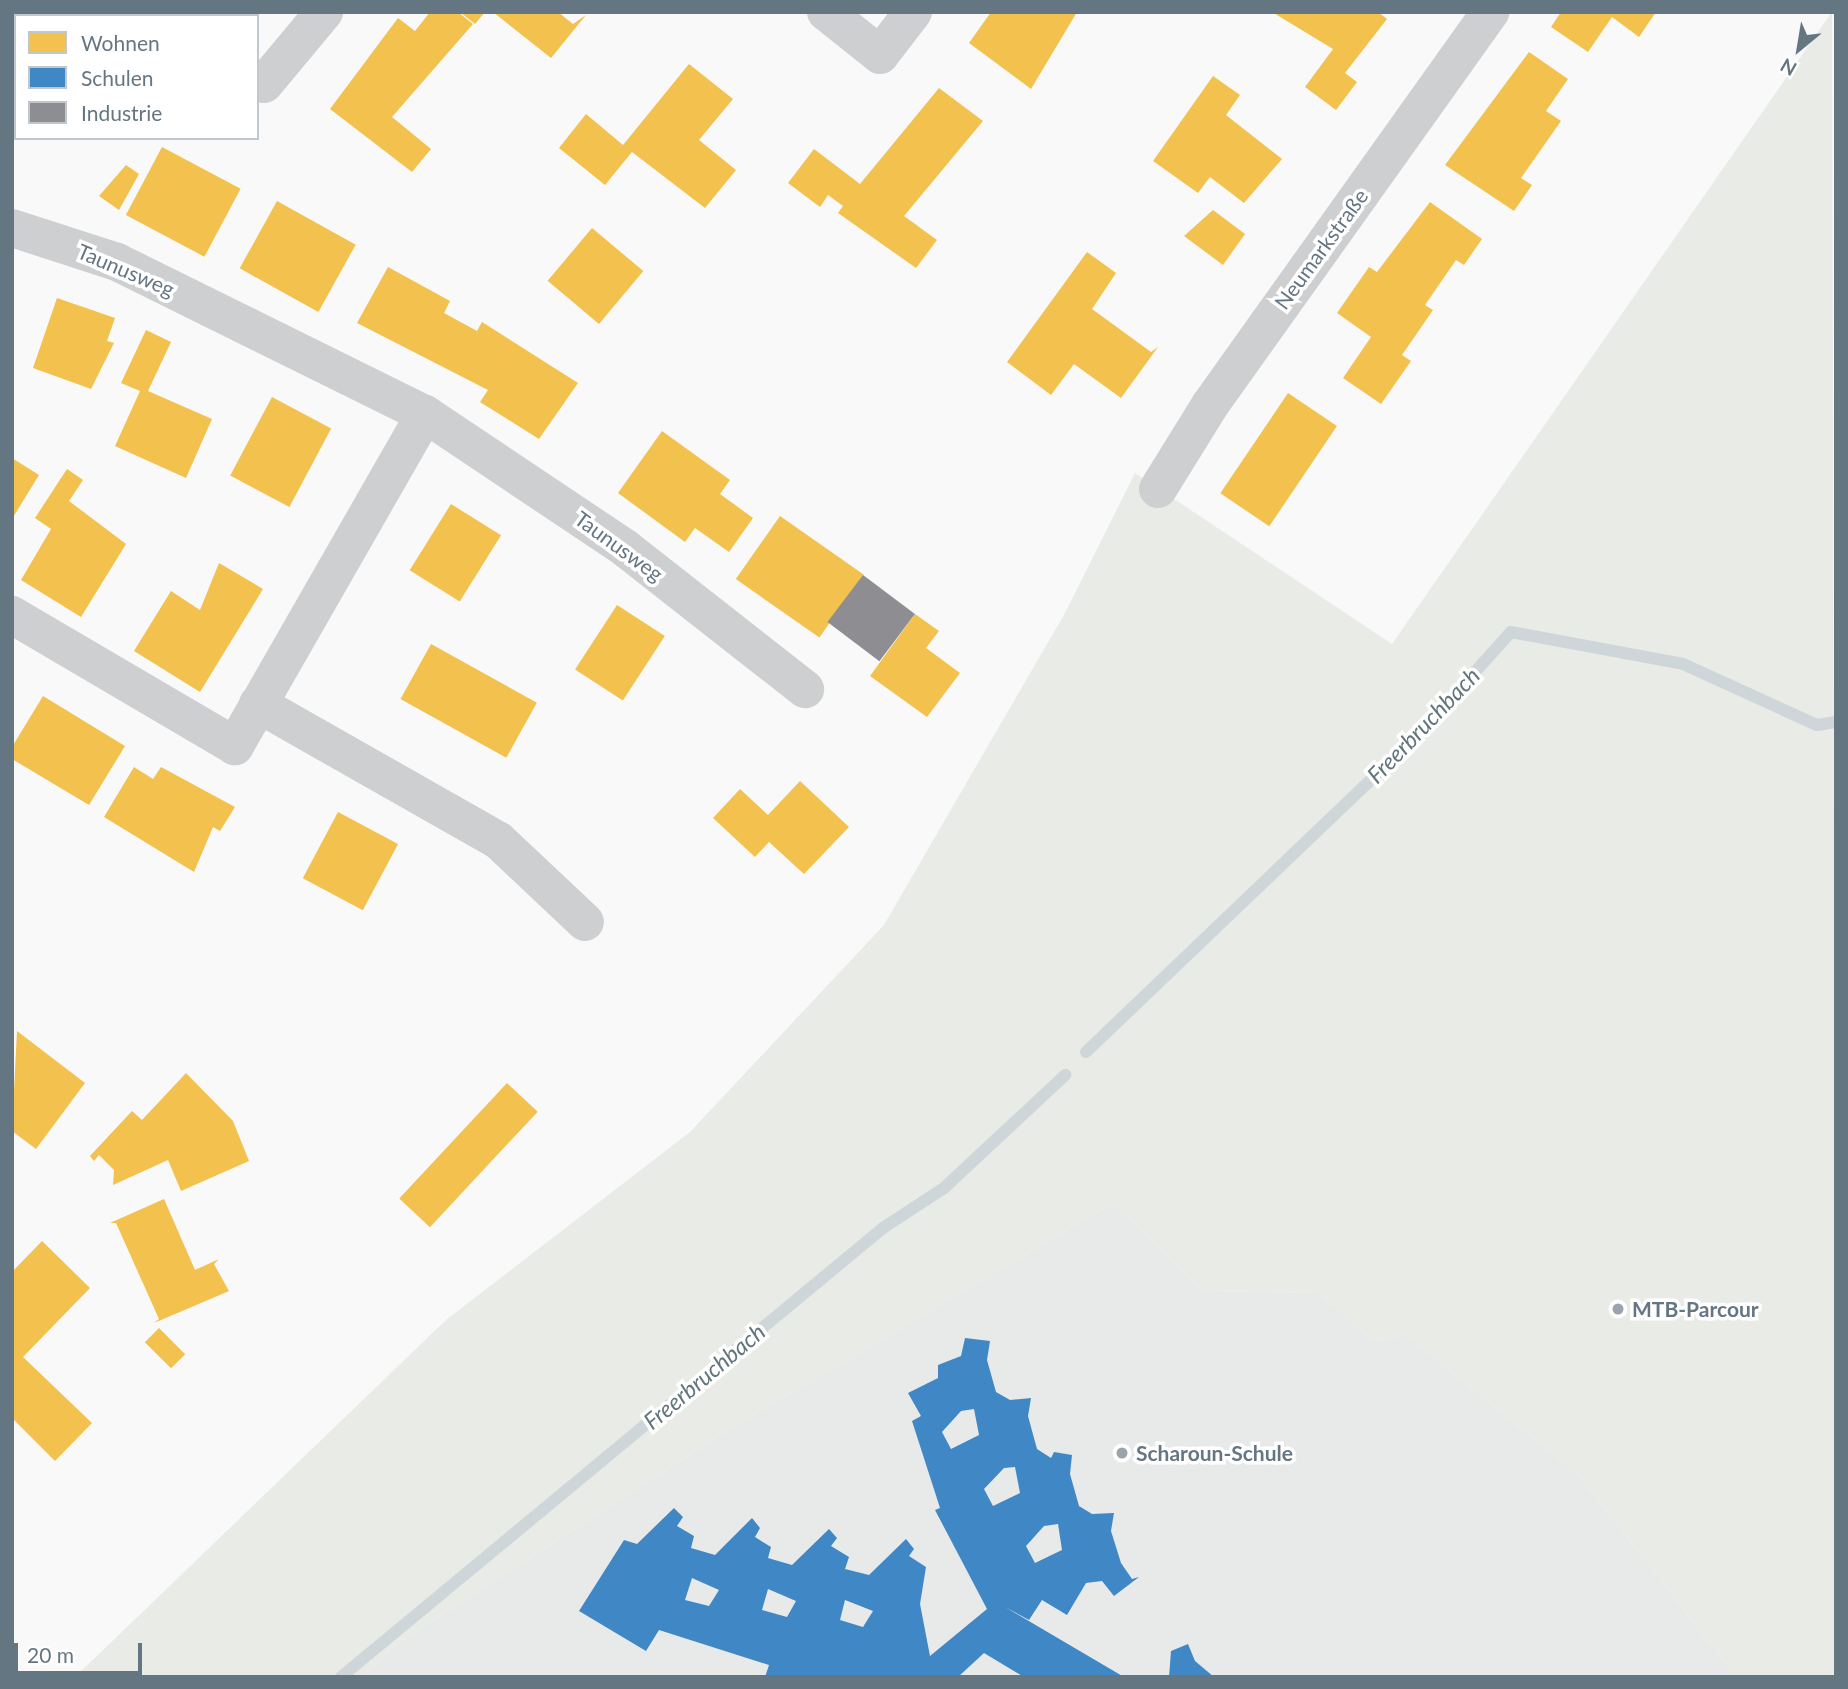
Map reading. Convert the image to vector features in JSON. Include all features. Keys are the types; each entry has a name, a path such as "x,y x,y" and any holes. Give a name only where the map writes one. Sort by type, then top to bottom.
{"street":[{"path":"264,84 324,12"},
{"path":"826,12 880,55 913,12"},
{"name":"Neumarkstraße","path":"1158,489 1210,405 1490,12"},
{"name":"Taunusweg","path":"12,228 117,262 425,414 625,548 805,690"},
{"path":"12,615 235,746 425,414"},
{"path":"258,704 499,841 585,922"}],"shaded area":[{"path":"1832,12 1836,1677 1736,1677 1579,1476 1405,1334 1374,1342 1319,1293 1203,1291 1113,1203 728,1430 400,1642 362,1677 75,1677 446,1320 690,1132 884,925 1065,613 1135,473 1392,644"},
{"name":"Scharoun-Schule","path":"1113,1203 1203,1291 1319,1293 1374,1342 1405,1334 1579,1476 1736,1677 362,1677 400,1642 728,1430"}],"building: Wohnen":[{"path":"430,12 458,12 473,24 392,117 431,149 412,172 330,109 398,18 415,31"},
{"path":"460,12 485,12 475,24"},
{"path":"493,12 558,12 573,24 586,15 551,58"},
{"path":"991,12 1077,12 1031,89 969,43"},
{"path":"1272,12 1378,12 1387,19 1345,73 1357,82 1336,110 1305,87 1333,49"},
{"path":"1561,12 1656,12 1639,37 1612,17 1588,52 1551,27"},
{"path":"1529,52 1568,79 1546,111 1561,121 1521,178 1532,185 1514,211 1445,165"},
{"path":"689,64 733,99 699,140 736,170 705,208 632,152 605,185 559,148 586,114 623,145"},
{"path":"1213,76 1240,95 1226,115 1282,159 1244,203 1210,177 1198,193 1153,161"},
{"path":"939,88 983,121 904,216 937,240 916,268 838,213 843,206 828,195 820,207 788,183 814,149 860,184"},
{"path":"162,147 241,189 204,257 126,215"},
{"path":"126,165 139,174 119,210 99,196"},
{"path":"277,201 356,245 318,312 240,268"},
{"path":"1430,202 1482,239 1464,265 1456,260 1425,305 1433,310 1402,355 1411,361 1381,404 1343,378 1371,337 1337,313 1369,267 1377,272"},
{"path":"1213,210 1245,234 1223,265 1184,236"},
{"path":"592,228 643,271 599,324 548,281"},
{"path":"1087,252 1116,273 1092,309 1151,352 1158,347 1121,398 1074,364 1051,395 1007,362"},
{"path":"388,267 450,301 444,313 477,331 482,322 578,383 539,439 480,402 488,390 357,323"},
{"path":"57,298 115,318 107,341 114,343 91,389 33,368"},
{"path":"146,330 171,342 148,391 212,419 186,478 115,446 140,391 121,383"},
{"path":"1288,393 1337,426 1269,526 1220,493"},
{"path":"272,397 331,428 289,507 230,476"},
{"path":"662,431 730,480 720,494 753,518 729,552 695,528 685,542 618,493"},
{"path":"12,458 39,475 12,519"},
{"path":"67,469 83,480 69,501 126,544 81,617 21,580 51,529 35,518"},
{"path":"451,504 501,535 460,601 410,570"},
{"path":"780,516 864,575 819,638 736,579"},
{"path":"219,563 263,589 200,692 134,651 171,591 200,610"},
{"path":"617,605 665,636 623,701 575,670"},
{"path":"915,614 939,631 926,648 960,673 927,717 870,676"},
{"path":"431,644 537,703 506,758 400,699"},
{"path":"43,696 125,746 89,805 12,759 12,747"},
{"path":"134,767 153,779 161,767 235,807 220,831 213,827 194,872 104,817"},
{"path":"800,781 849,827 804,874 769,842 755,857 713,818 740,789 768,815"},
{"path":"338,812 398,844 363,910 303,878"},
{"path":"17,1031 85,1083 36,1149 12,1131"},
{"path":"186,1073 233,1121 249,1161 181,1191 168,1160 113,1185 114,1170 99,1155 94,1161 90,1156 132,1111 142,1120"},
{"path":"507,1083 538,1112 430,1227 399,1199"},
{"path":"164,1199 195,1270 219,1259 214,1264 229,1291 154,1323 159,1319 116,1223 110,1223"},
{"path":"42,1241 90,1288 23,1357 92,1423 55,1461 12,1418 12,1272"},
{"path":"159,1328 185,1354 171,1368 145,1342"}],"building: Schulen":[{"path":"965,1338 990,1341 987,1360 996,1392 1010,1400 1031,1398 1028,1416 1037,1449 1051,1458 1054,1452 1072,1455 1070,1474 1079,1506 1092,1514 1114,1513 1111,1531 1121,1563 1132,1579 1139,1577 1114,1596 1102,1581 1086,1583 1067,1615 1042,1600 1029,1620 1005,1607 1124,1677 1024,1677 984,1653 958,1677 765,1677 769,1665 659,1630 646,1651 579,1611 624,1540 637,1544 674,1508 683,1517 677,1526 694,1536 691,1548 715,1555 752,1518 760,1528 755,1537 771,1547 768,1558 792,1565 829,1529 837,1538 831,1546 849,1557 845,1569 869,1575 906,1539 914,1549 909,1556 926,1567 920,1604 930,1656 987,1609 935,1510 940,1508 912,1421 921,1416 908,1393 938,1378 938,1365 961,1356","holes":["974,1409 979,1435 951,1449 942,1432 961,1411","1015,1467 1020,1493 993,1506 984,1489 1004,1468","1058,1524 1062,1550 1035,1563 1026,1546 1044,1526","692,1578 719,1590 709,1606 685,1600","768,1589 796,1601 787,1617 762,1610","845,1600 873,1611 863,1627 840,1620"]},
{"path":"1188,1644 1195,1661 1214,1677 1169,1677 1171,1651"}],"building: Industrie":[{"path":"863,575 915,614 879,661 827,622"}],"waterway":[{"name":"Freerbruchbach","path":"1086,1052 1419,734 1511,632 1683,664 1817,725 1836,722"},
{"name":"Freerbruchbach","path":"341,1677 883,1228 944,1188 1065,1075"}],"place":[{"name":"MTB-Parcour","path":"1618,1309"},
{"name":"Scharoun-Schule","path":"1122,1453"}]}
